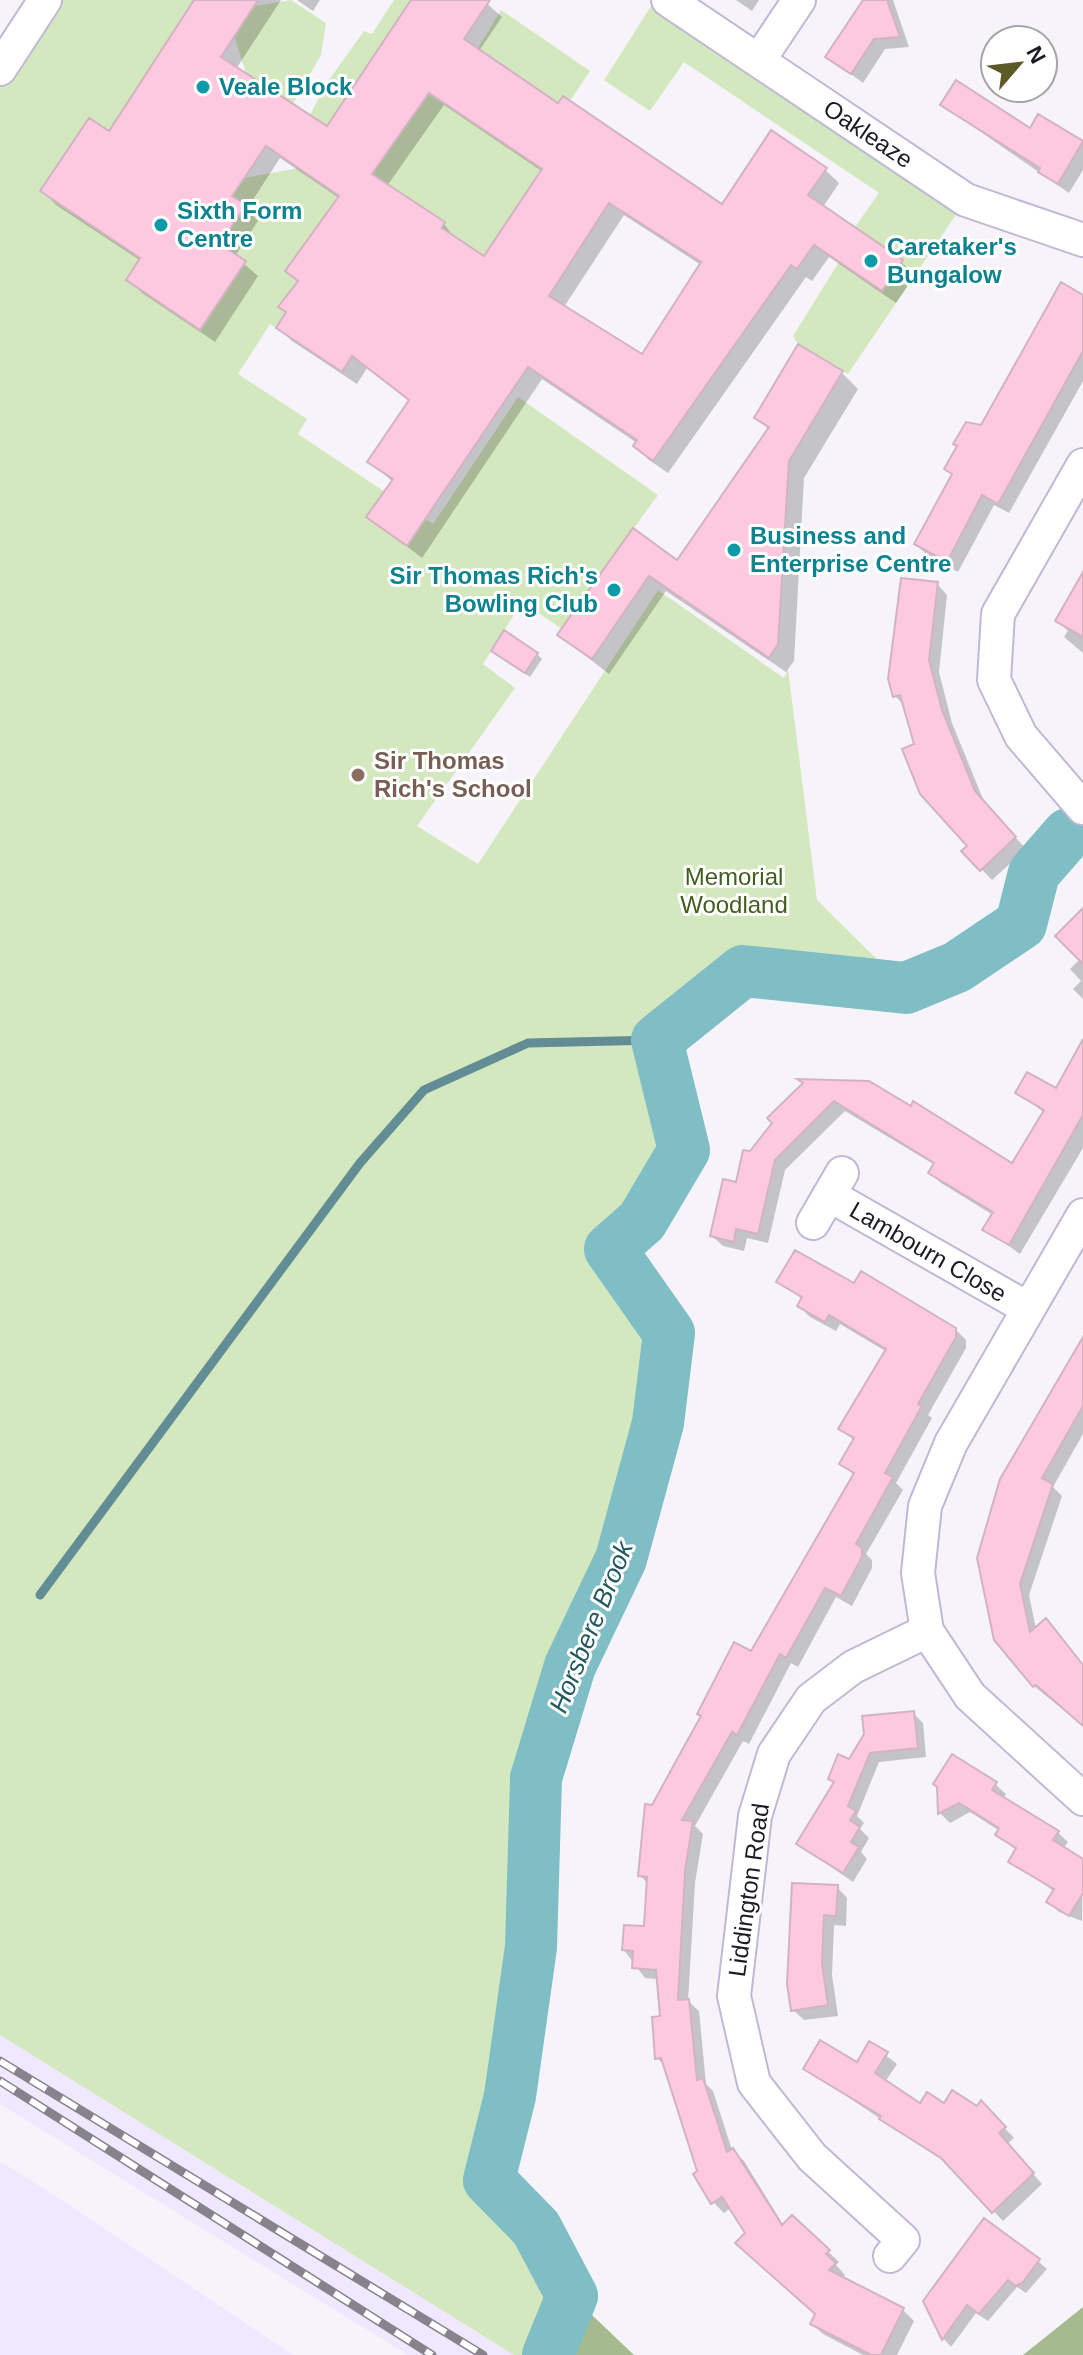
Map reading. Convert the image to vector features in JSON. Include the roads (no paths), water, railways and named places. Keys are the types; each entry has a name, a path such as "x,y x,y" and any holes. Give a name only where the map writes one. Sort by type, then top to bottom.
{"street":[{"path":"0,69 45,0"},
{"name":"Oakleaze","path":"668,0 966,200 1083,240"},
{"path":"759,60 799,0"},
{"path":"1083,465 998,614 994,680 1021,736 1083,808"},
{"name":"Lambourn Close","path":"813,1223 835,1184 1027,1308"},
{"path":"1083,1215 951,1443 925,1506 918,1573 927,1631 970,1696 1083,1799"},
{"name":"Liddington Road","path":"904,2238 812,2157 754,2083 734,1996 755,1816 774,1754 811,1699 853,1667 927,1631"}],"waterway":[{"name":"Horsbere Brook","path":"548,2355 572,2296 536,2228 489,2180 510,2096 531,1947 536,1778 570,1666 621,1559 658,1423 669,1333 610,1249 642,1221 684,1150 657,1040 743,971 906,988 957,967 1021,924 1034,873 1068,834"},
{"path":"40,1595 360,1163 424,1090 528,1043 657,1040"}],"railway":[{"path":"0,2061 483,2355"},
{"path":"0,2081 432,2355"}],"place":[{"name":"Veale Block","path":"203,87"},
{"name":"Sixth Form Centre","path":"161,225"},
{"name":"Caretaker's Bungalow","path":"871,261"},
{"name":"Business and Enterprise Centre","path":"734,550"},
{"name":"Sir Thomas Rich's Bowling Club","path":"614,590"},
{"name":"Sir Thomas Rich's School","path":"358,775"}],"park label":[{"name":"Memorial Woodland","path":"734,891"}]}
